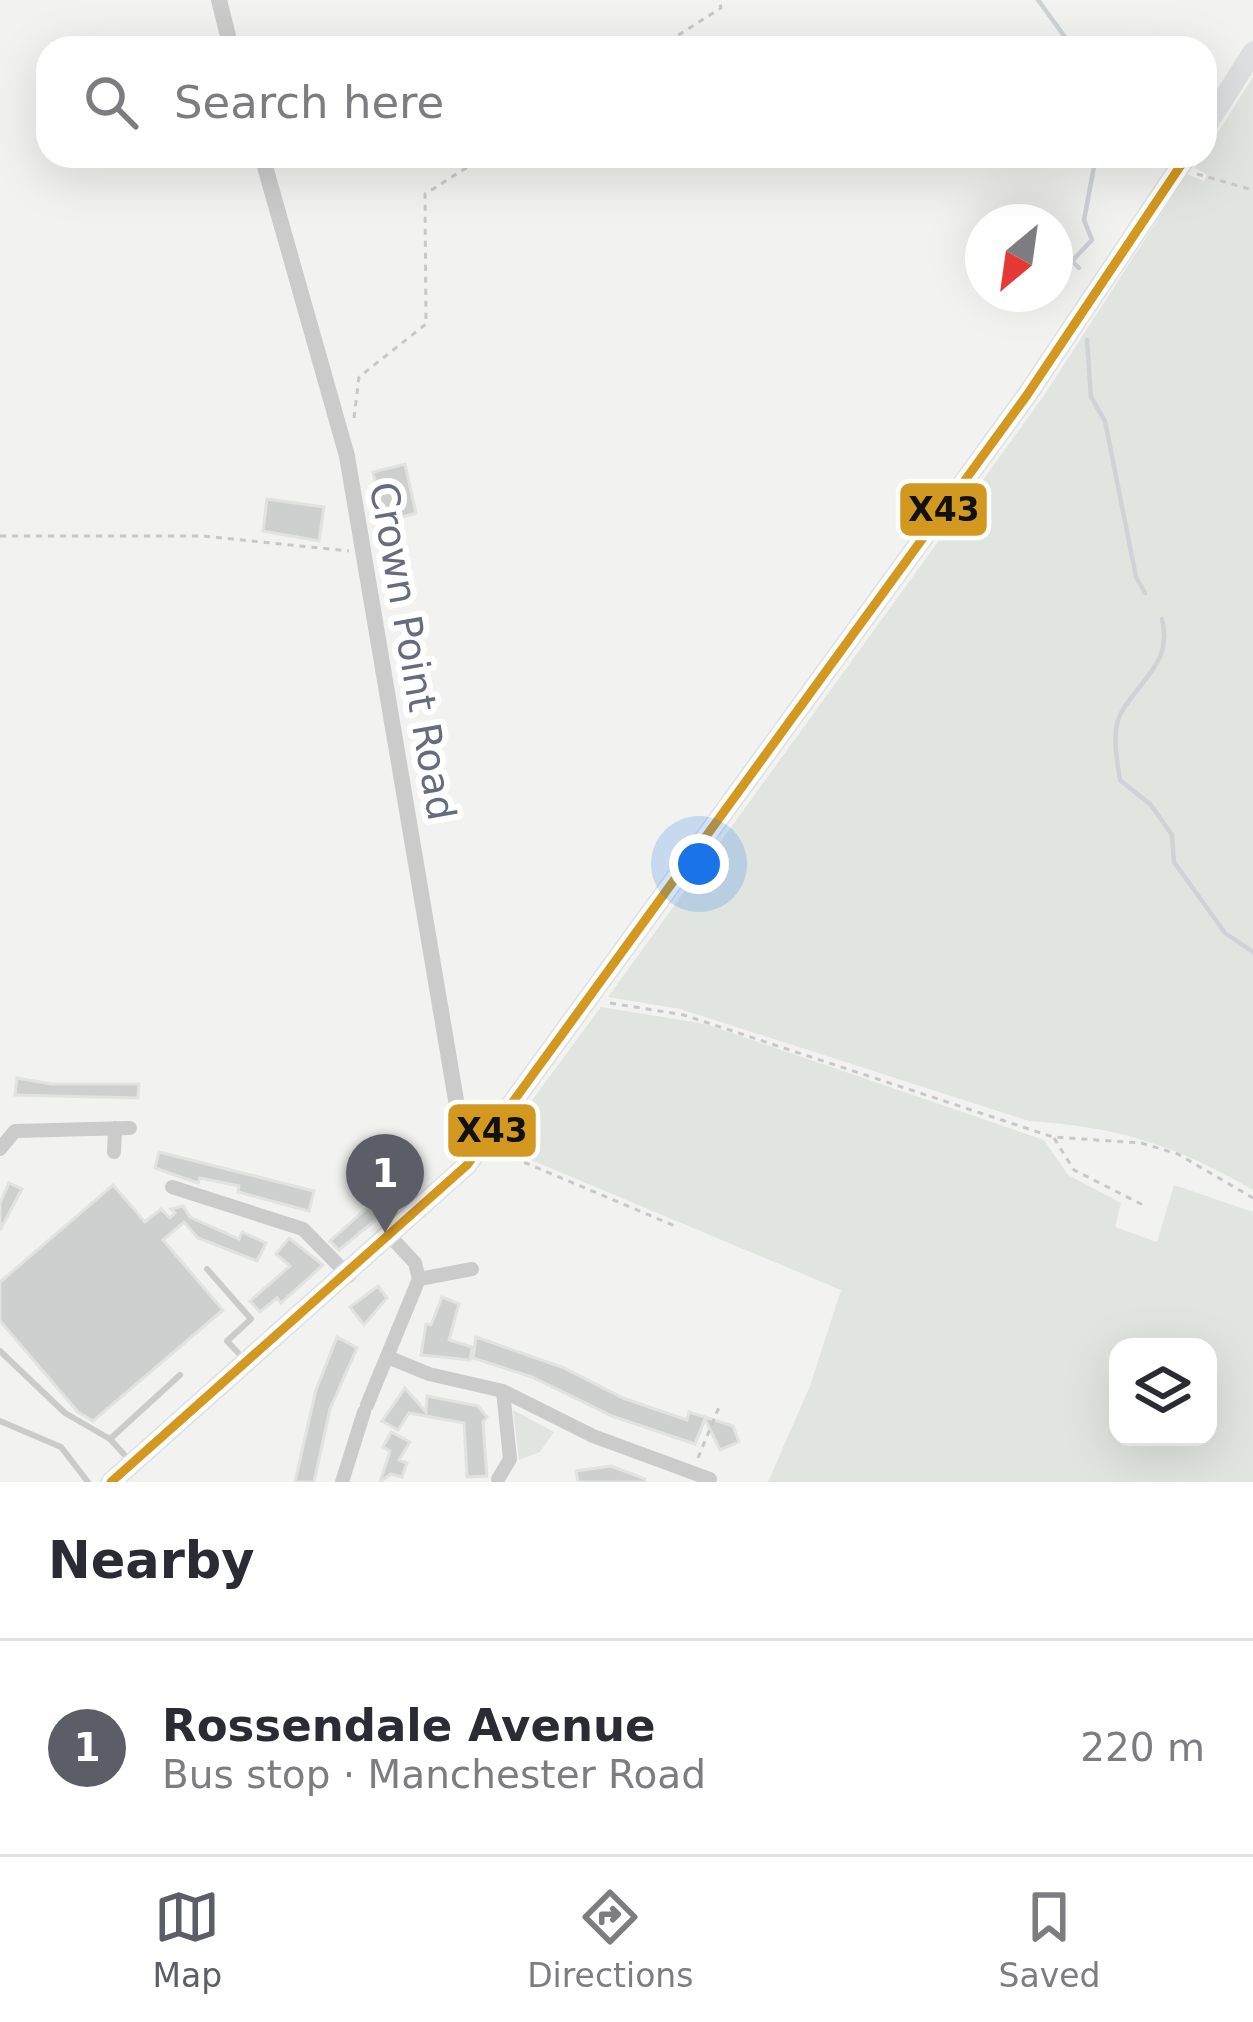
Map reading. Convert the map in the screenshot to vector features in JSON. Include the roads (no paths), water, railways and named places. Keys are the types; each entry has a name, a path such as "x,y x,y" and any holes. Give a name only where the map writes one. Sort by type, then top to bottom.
{"main road":[{"path":"1217,109 1253,52"},
{"path":"111,1482 391,1238 485,1143 1027,394 1179,168"}],"street":[{"path":"219,0 228,36"},
{"name":"Crown Point Road","path":"265,168 347,456 467,1165"},
{"path":"0,1148 15,1131 122,1128 115,1152"},
{"path":"172,1187 303,1229 349,1276"},
{"path":"342,1482 419,1279 415,1263 391,1238"},
{"path":"419,1279 472,1269"},
{"path":"390,1358 429,1374 503,1391 690,1476 710,1479"},
{"path":"498,1479 510,1459 503,1391"}],"lane":[{"path":"207,1269 250,1319 227,1341 247,1363"},
{"path":"0,1351 65,1413 110,1439 133,1464"},
{"path":"110,1439 180,1375"},
{"path":"0,1421 61,1447 88,1482"}],"waterway":[{"path":"1038,0 1064,36"},
{"path":"1079,268 1072,261 1092,240 1084,220 1094,168"},
{"path":"1087,340 1091,397 1105,421 1136,577 1145,593"},
{"path":"1162,619 1159,659 1118,721 1120,780 1151,805 1172,835 1174,862 1225,933 1253,952"}],"place":[{"name":"Rossendale Avenue","path":"385,1233"}]}
